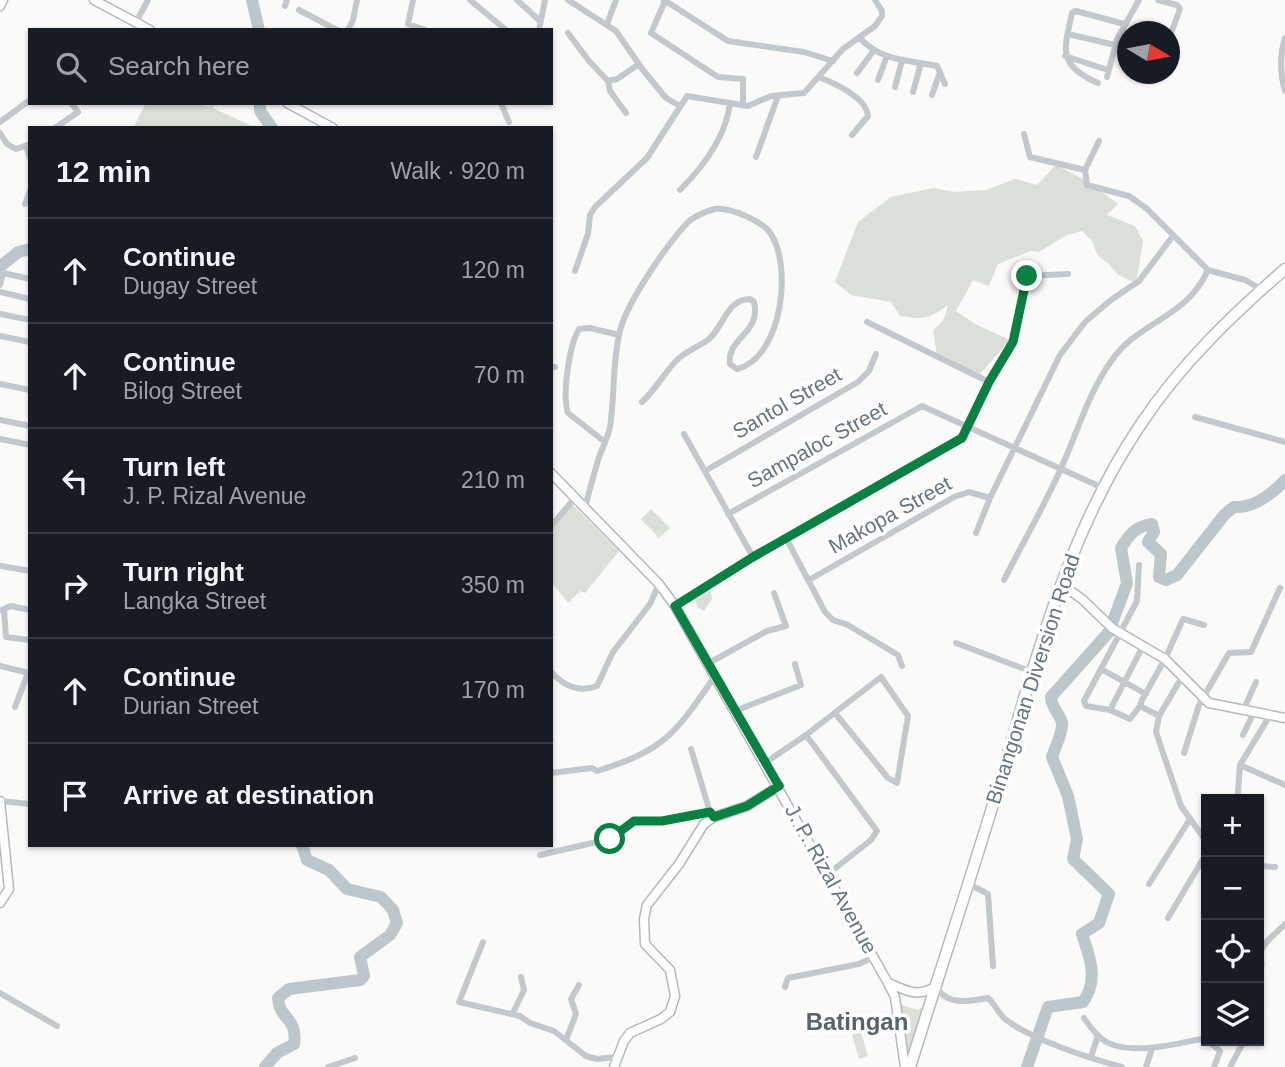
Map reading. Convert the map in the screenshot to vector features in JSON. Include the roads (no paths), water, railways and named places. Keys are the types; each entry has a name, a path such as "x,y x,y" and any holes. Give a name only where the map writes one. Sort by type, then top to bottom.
{"main road":[{"path":"0,6 3,0"},
{"path":"95,0 146,28"},
{"path":"291,105 329,126"},
{"name":"Binangonan Diversion Road","path":"908,1067 1061,584 1103,488 1139,426 1165,391 1216,333 1285,269"},
{"name":"J. P. Rizal Avenue","path":"553,475 659,584 675,606 888,983 895,997 908,1067"},
{"path":"1061,584 1082,599 1110,627 1165,659 1202,698 1213,705 1285,718"},
{"path":"614,1067 616,1057 630,1033 670,1012 675,996 670,970 645,944 644,919 647,905 679,864 712,814 747,806 779,786"},
{"path":"0,801 9,889 0,903"},
{"path":"888,983 912,993 923,993 934,987"}],"street":[{"path":"130,28 148,0"},
{"path":"349,28 357,0"},
{"path":"413,0 408,24 419,28"},
{"path":"470,0 504,28"},
{"path":"517,0 540,21"},
{"path":"539,28 545,0"},
{"path":"568,0 616,31 666,98 680,106"},
{"path":"607,24 616,0"},
{"path":"743,105 743,79 718,77 651,33 664,0 728,41 804,52 833,61"},
{"path":"575,271 588,234 590,215 595,207 648,158 687,96 748,106 778,96 804,93 843,49 860,38 882,16 880,5 875,0"},
{"path":"1127,21 1139,0"},
{"path":"1158,0 1177,5 1180,9 1176,21"},
{"path":"299,10 333,28"},
{"path":"1098,83 1082,76 1071,67 1065,56 1073,11 1117,22"},
{"path":"568,33 608,81 610,91 626,113"},
{"path":"1068,34 1115,45"},
{"path":"860,38 874,50 887,56 937,66 945,84"},
{"path":"1285,38 1280,64 1285,91"},
{"path":"1065,56 1107,73 1117,41"},
{"path":"857,73 874,50"},
{"path":"878,80 887,56"},
{"path":"895,87 902,61"},
{"path":"913,92 921,62"},
{"path":"608,81 612,82 639,64"},
{"path":"932,94 940,72"},
{"path":"819,77 842,87 867,109 868,116 852,135"},
{"path":"756,157 778,96"},
{"path":"0,122 28,101"},
{"path":"680,190 711,154 729,116 730,103"},
{"path":"58,126 78,112 73,105"},
{"path":"502,105 509,122"},
{"path":"0,132 7,144 16,149 28,145"},
{"path":"1024,134 1030,158 1085,170"},
{"path":"1099,141 1085,170 1087,185 1129,197 1146,208 1208,270 1245,280 1261,289"},
{"path":"25,204 28,196"},
{"path":"585,508 609,429 619,335 624,318 645,280 688,222 704,212 726,209 768,229 776,243 780,260 780,310 775,330 763,352 744,367 737,369 730,364 729,356 732,350 751,328 757,311 750,299 739,301 732,306 710,338 677,359 659,385 642,402"},
{"path":"976,533 1052,368 1085,322 1139,281 1173,236"},
{"path":"1004,580 1061,468 1102,374 1113,357 1148,327 1189,300 1208,270"},
{"path":"0,285 3,272 28,278"},
{"path":"675,606 753,557 962,438 989,382 1013,342 1027,276 1068,274"},
{"path":"0,292 28,299"},
{"path":"0,314 28,320"},
{"path":"867,321 989,382"},
{"path":"605,442 568,413 568,368 579,329 590,328 619,335"},
{"path":"0,336 28,342"},
{"name":"Santol Street","path":"705,471 858,382 869,371 876,354"},
{"path":"0,384 28,390"},
{"name":"Sampaloc Street","path":"728,514 922,406 966,426"},
{"path":"1195,417 1285,442"},
{"path":"0,420 28,426"},
{"path":"966,426 1103,488"},
{"path":"684,434 753,557"},
{"path":"0,439 28,445"},
{"name":"Makopa Street","path":"808,580 954,497 970,492 990,498"},
{"path":"553,524 575,498"},
{"path":"786,538 825,612 833,620 848,625 898,655 902,666"},
{"path":"2,557 1,567 28,571"},
{"path":"1139,565 1137,601 1084,704 1110,710 1130,719 1140,706 1183,620 1205,625"},
{"path":"553,674 561,682 573,687 585,690 597,686 613,652 650,604 659,584"},
{"path":"1184,753 1202,698 1229,653 1251,653 1280,588"},
{"path":"709,663 767,631 786,626 774,593"},
{"path":"28,610 11,606 2,610 6,637 28,640"},
{"path":"956,643 1032,672"},
{"path":"1110,710 1143,646"},
{"path":"735,711 801,685 795,664"},
{"path":"0,666 28,673"},
{"path":"1101,669 1146,694"},
{"path":"15,707 28,675"},
{"path":"553,773 592,768 597,771 652,750 668,739 715,676"},
{"path":"765,763 881,677 908,716 897,783 888,778 835,713"},
{"path":"1182,677 1159,716 1156,728 1181,806 1201,834"},
{"path":"1243,711 1256,682"},
{"path":"1140,706 1159,716"},
{"path":"1244,735 1254,712"},
{"path":"1238,792 1240,765 1270,715"},
{"path":"806,735 877,831 871,840 828,874"},
{"path":"540,855 610,839 634,821 662,821 712,814 691,749"},
{"path":"1240,765 1285,785"},
{"path":"0,801 28,804"},
{"path":"1149,884 1190,820"},
{"path":"1168,918 1204,857"},
{"path":"1264,866 1275,867"},
{"path":"967,883 988,894 993,966"},
{"path":"1264,947 1285,924"},
{"path":"483,942 458,1002 513,1013 530,1023 554,1031 586,1056 597,1059 616,1057"},
{"path":"785,987 788,978 859,964 874,957"},
{"path":"513,1013 524,990 522,977"},
{"path":"566,1041 576,1014 571,999 579,985"},
{"path":"934,987 943,995 957,1000 988,998 1009,1022 1063,1048 1122,1067"},
{"path":"0,993 57,1026"},
{"path":"1083,1018 1098,1035 1115,1045 1152,1049 1201,1040"},
{"path":"1091,1057 1098,1035"},
{"path":"1214,1046 1220,1051 1214,1067"},
{"path":"1230,1067 1241,1046"},
{"path":"1146,1067 1152,1049"},
{"path":"328,1067 355,1058"}],"waterway":[{"path":"252,0 259,28"},
{"path":"260,105 260,111 271,126"},
{"path":"0,267 18,252 28,250"},
{"path":"1027,1067 1048,1007 1083,1002 1088,993 1092,968 1082,934 1099,923 1109,894 1073,859 1077,839 1068,796 1052,757 1062,723 1051,697 1109,632 1127,583 1121,548 1134,532 1152,524 1154,532 1148,542 1161,554 1159,577 1166,580 1177,575 1225,514 1234,507 1249,505 1262,499 1285,480"},
{"path":"265,1067 277,1053 294,1044 295,1035 291,1023 281,1011 278,998 289,989 360,980 364,976 360,957 390,935 397,923 393,910 381,897 347,889 329,870 307,860 303,847"}],"district":[{"name":"Batingan","path":"857,1022"}]}
